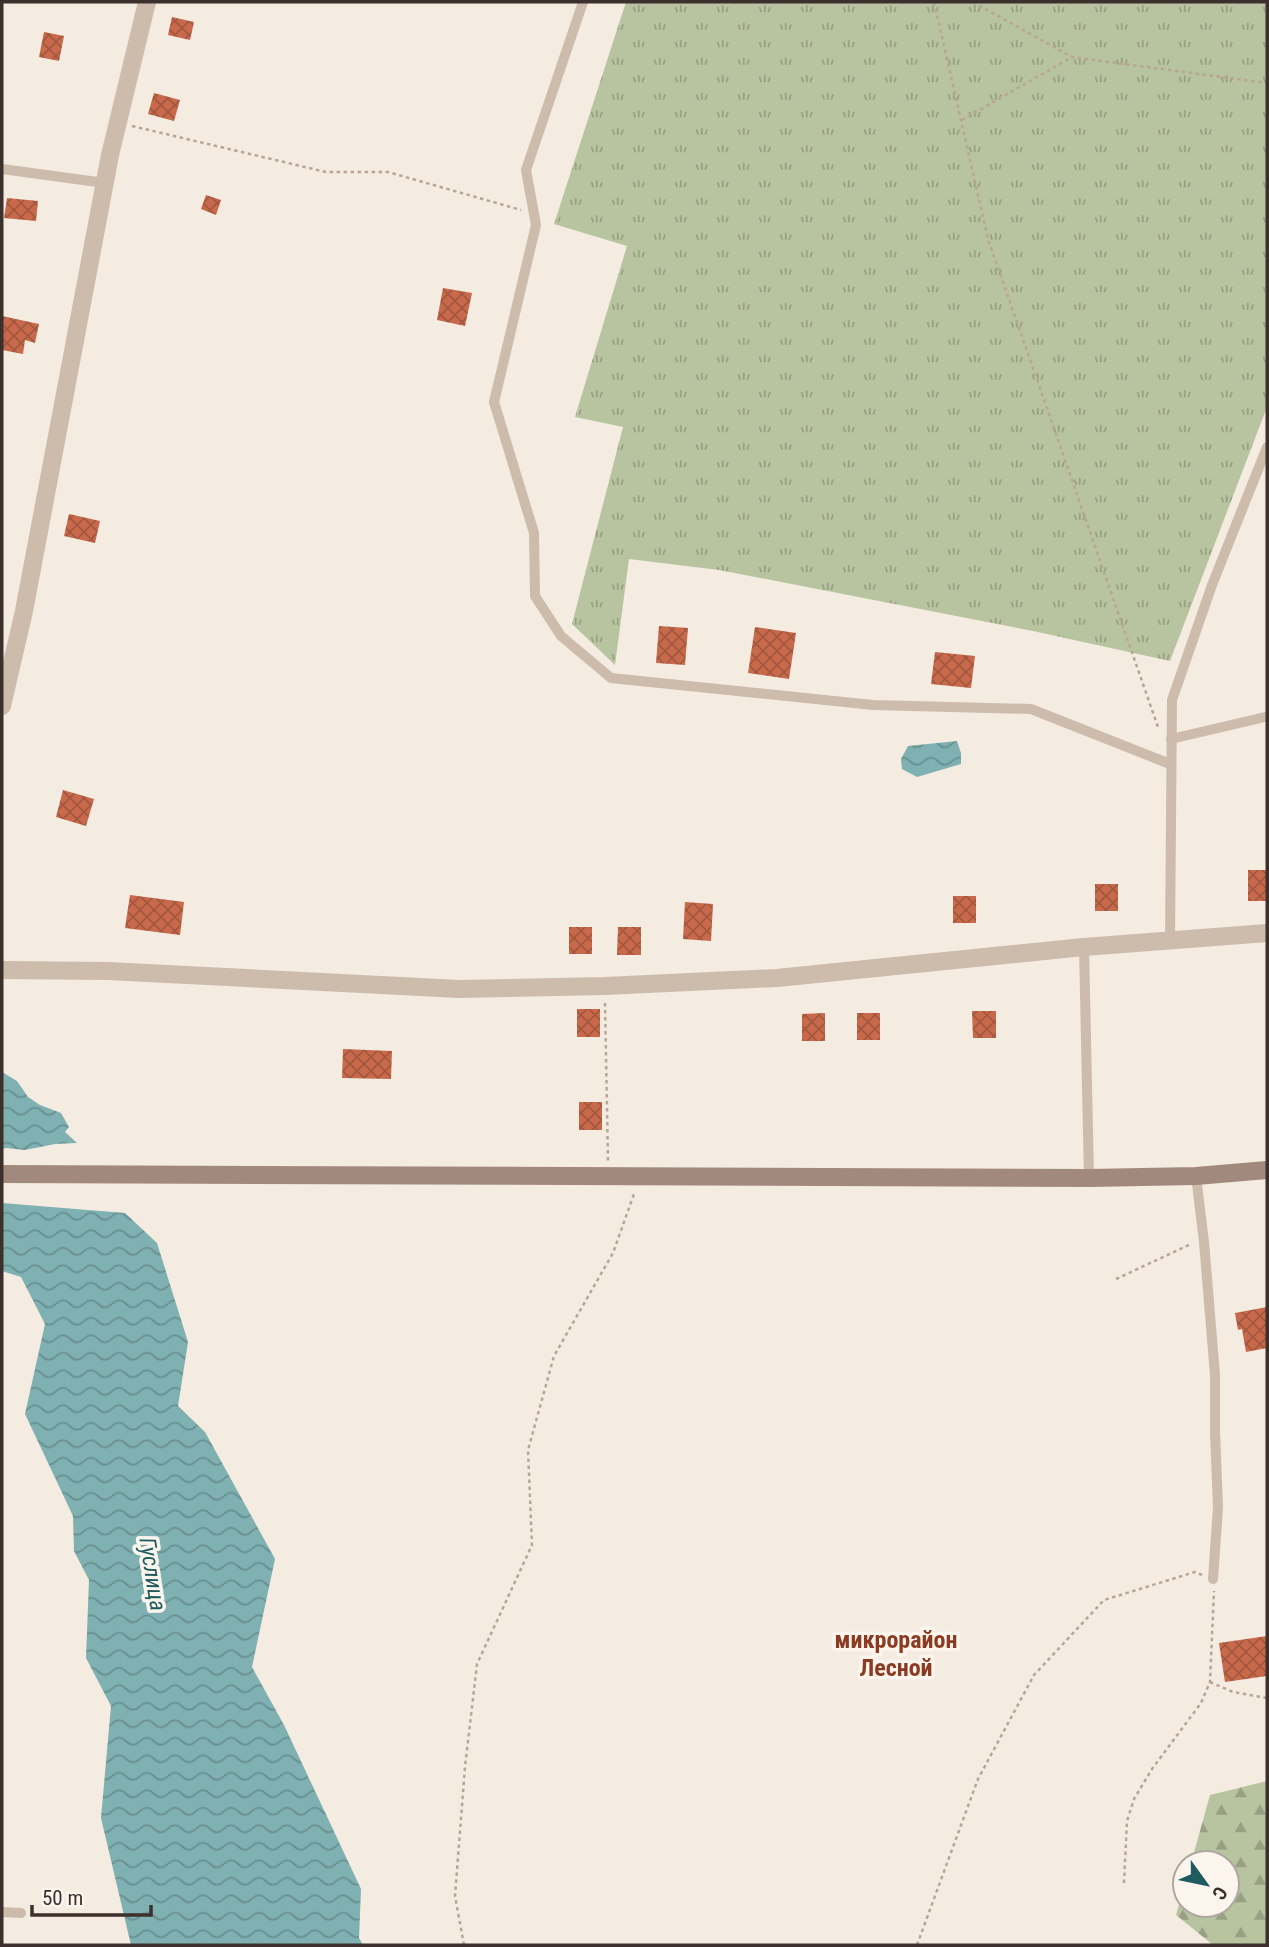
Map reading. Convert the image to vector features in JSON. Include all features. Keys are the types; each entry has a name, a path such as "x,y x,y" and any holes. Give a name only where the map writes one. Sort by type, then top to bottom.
{"main road":[{"path":"2,1174 1089,1178 1196,1176 1267,1170"}],"street":[{"path":"2,706 24,611 105,183 147,2"},
{"path":"2,970 108,971 460,989 605,986 778,978 1170,939 1267,933"}],"lane":[{"path":"583,2 526,170 536,225 494,402 534,533 535,596 561,636 611,678 873,705 1031,709 1170,764"},
{"path":"2,169 105,183"},
{"path":"1170,939 1170,764 1166,738 1172,700 1212,585 1267,447"},
{"path":"1166,738 1265,718"},
{"path":"1084,947 1089,1178"},
{"path":"1196,1176 1215,1375 1218,1507 1213,1579"},
{"path":"2,1912 22,1913"}],"path":[{"path":"934,2 988,239 1166,738"},
{"path":"973,2 1072,57 1267,83"},
{"path":"961,120 1072,57"},
{"path":"118,122 326,172 388,172 534,214"},
{"path":"605,986 608,1177"},
{"path":"464,1945 455,1896 465,1767 477,1664 532,1545 528,1450 554,1356 613,1253 639,1178"},
{"path":"1116,1279 1187,1245 1204,1242"},
{"path":"917,1945 978,1779 1034,1675 1104,1600 1195,1572 1213,1579 1210,1682 1201,1703 1152,1769 1134,1800 1127,1821 1124,1883"},
{"path":"1210,1682 1233,1692 1267,1698"}],"green space":[{"path":"626,2 1267,2 1267,407 1170,661 1033,631 719,570 629,559 615,665 572,624 623,427 575,417 627,246 554,224"},
{"path":"1267,1781 1267,1945 1213,1945 1181,1919 1241,1919 1241,1849 1195,1849 1210,1795"}],"water":[{"path":"957,741 961,764 917,777 902,769 901,759 908,746"},
{"path":"2,1072 17,1081 28,1097 61,1113 69,1127 65,1132 77,1143 25,1150 2,1149"},
{"name":"Гуслица","path":"2,1203 125,1213 157,1243 188,1342 178,1406 205,1432 275,1559 252,1667 284,1725 361,1889 359,1938 363,1945 131,1945 101,1818 111,1706 86,1658 89,1580 74,1551 73,1516 25,1414 45,1324 21,1277 2,1271"}],"building":[{"path":"172,17 194,22 190,40 168,35"},
{"path":"44,32 64,36 59,61 39,57"},
{"path":"154,93 180,100 174,121 148,114"},
{"path":"206,195 221,200 216,215 201,209"},
{"path":"7,198 38,201 36,221 4,218"},
{"path":"443,288 472,293 465,326 437,320"},
{"path":"2,316 39,324 35,343 25,340 23,354 2,350"},
{"path":"69,514 100,521 95,543 64,536"},
{"path":"659,626 688,628 685,665 656,663"},
{"path":"755,627 796,633 789,679 748,673"},
{"path":"935,652 975,656 971,688 931,684"},
{"path":"63,790 94,799 86,826 56,817"},
{"path":"1248,870 1267,870 1267,901 1248,901"},
{"path":"1095,884 1118,884 1118,911 1095,911"},
{"path":"130,895 184,902 180,935 125,928"},
{"path":"953,896 976,896 976,923 953,923"},
{"path":"685,902 713,904 711,941 683,939"},
{"path":"569,927 592,927 592,954 569,954"},
{"path":"618,927 641,927 641,955 617,955"},
{"path":"577,1009 600,1009 600,1037 577,1037"},
{"path":"972,1011 996,1011 996,1038 973,1038"},
{"path":"825,1013 825,1041 802,1041 802,1014"},
{"path":"857,1013 880,1013 880,1040 857,1040"},
{"path":"343,1049 392,1051 391,1079 342,1078"},
{"path":"579,1102 602,1102 602,1130 579,1130"},
{"path":"1267,1307 1267,1348 1246,1352 1242,1329 1238,1330 1235,1313"},
{"path":"1267,1636 1267,1676 1225,1682 1219,1643"}],"district":[{"name":"микрорайон Лесной","path":"896,1654"}]}
